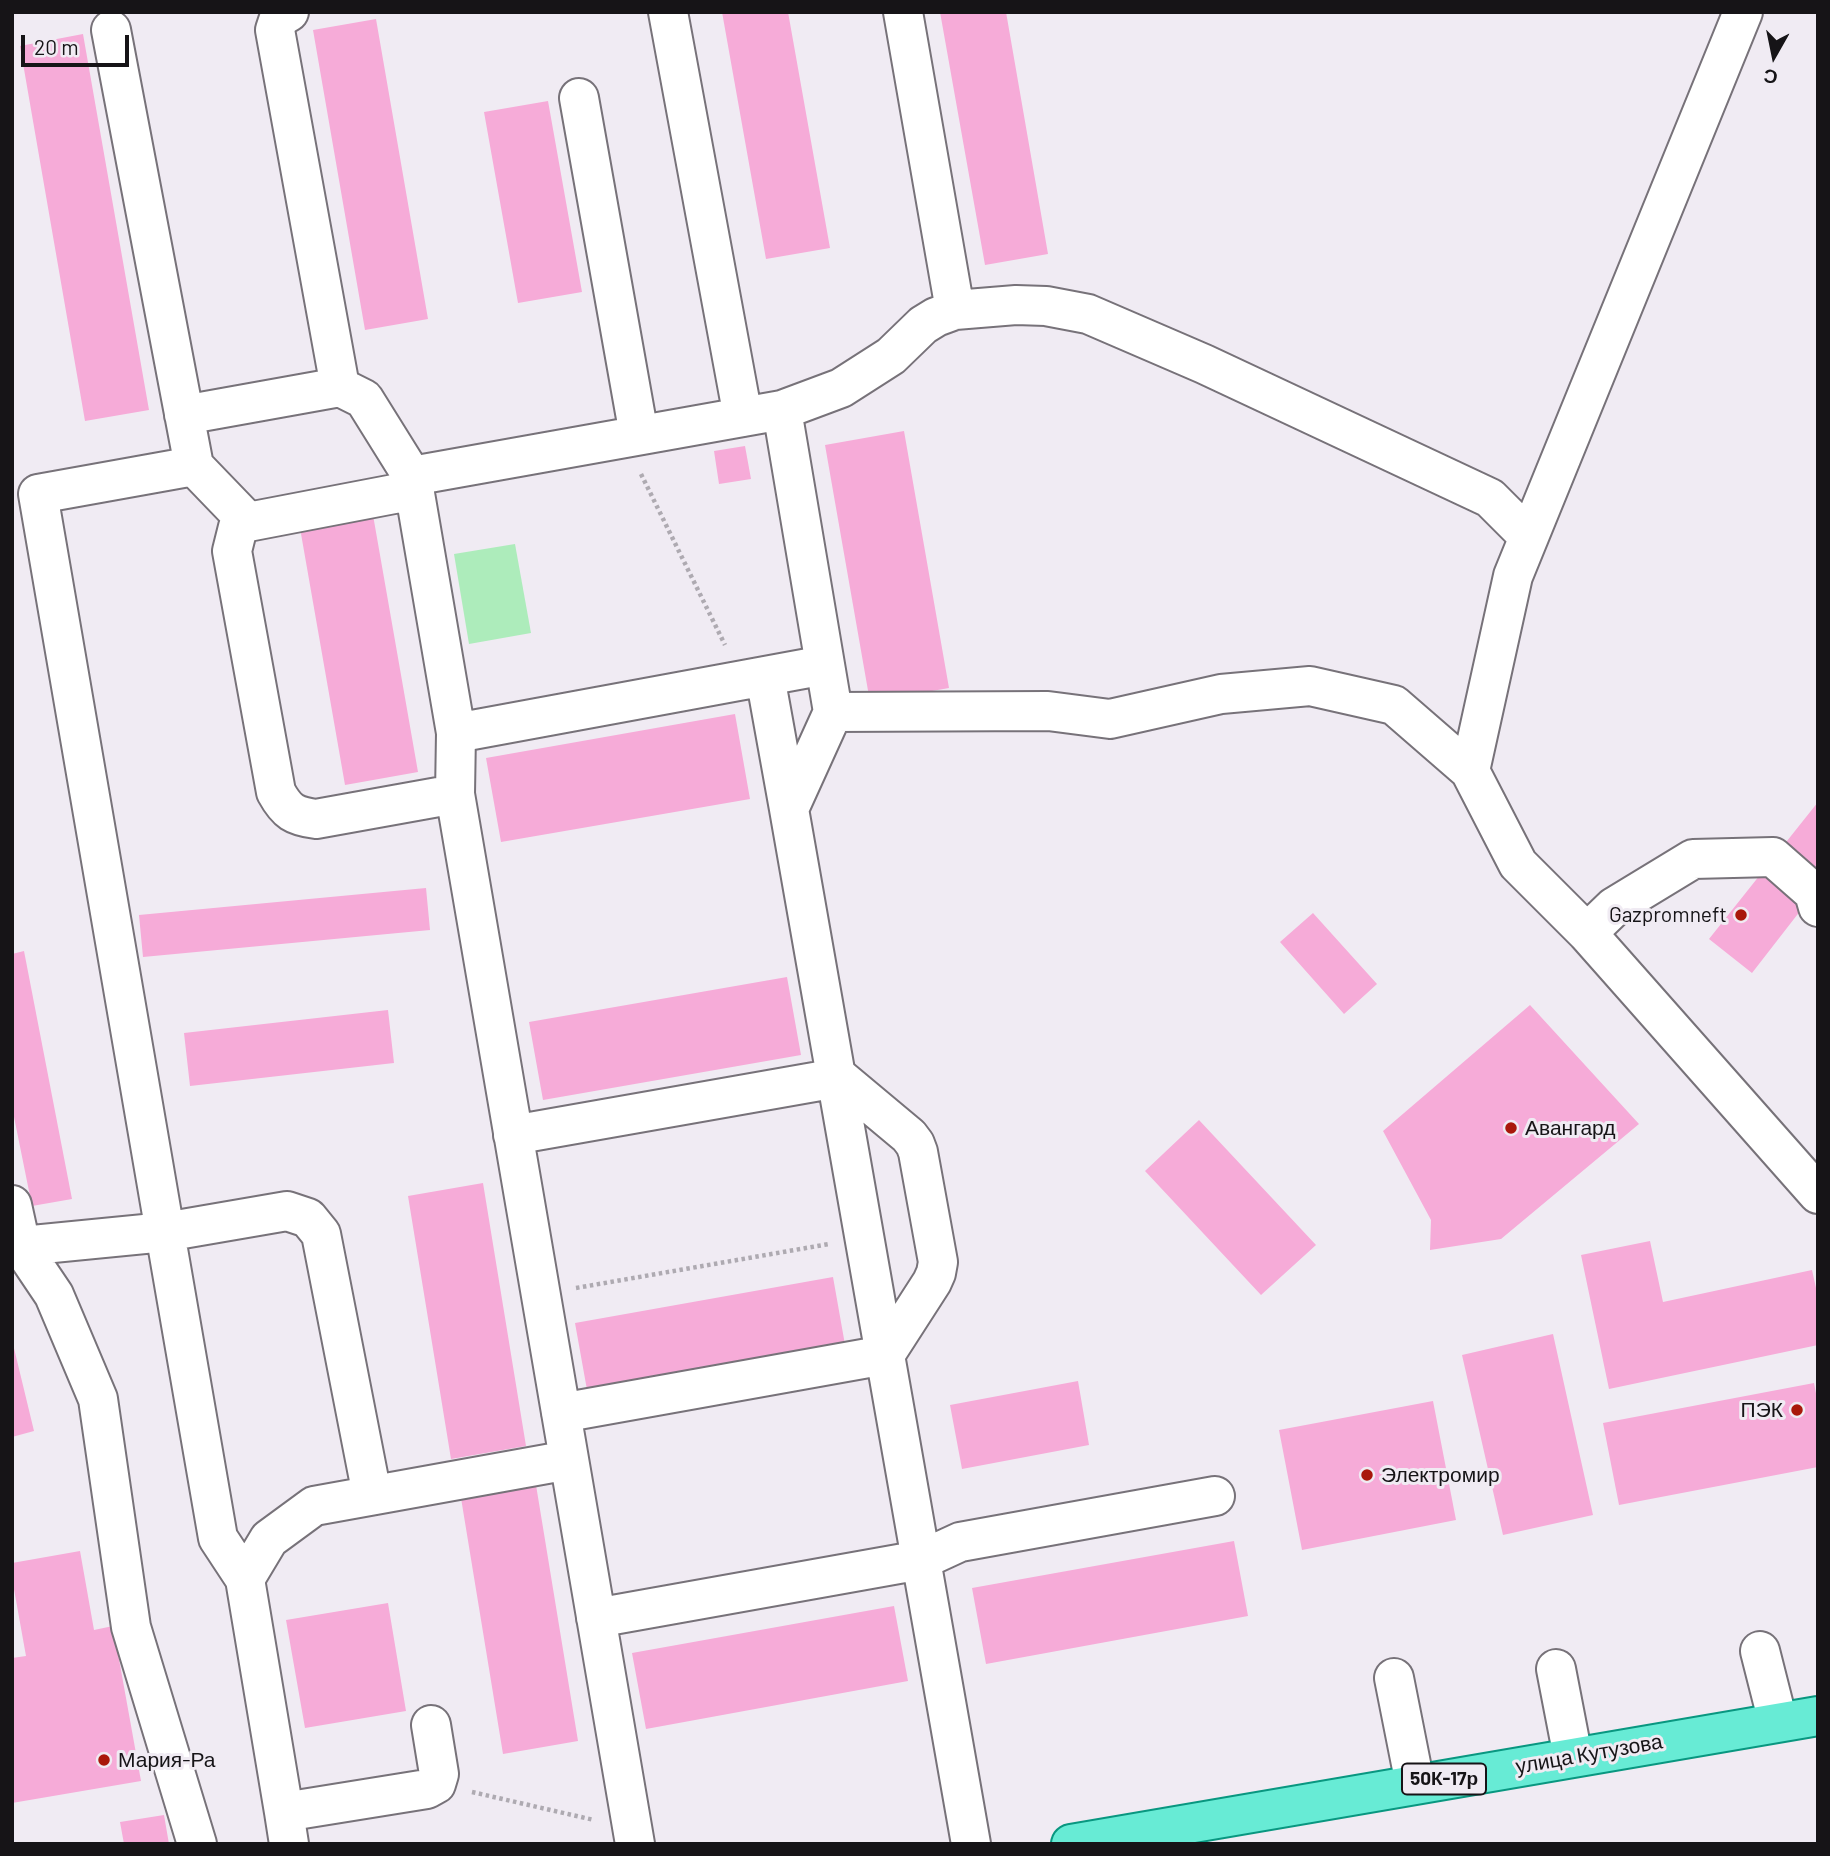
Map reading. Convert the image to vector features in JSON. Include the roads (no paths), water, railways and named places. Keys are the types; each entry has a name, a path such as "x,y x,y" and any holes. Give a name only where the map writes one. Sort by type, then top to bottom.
{"main road":[{"name":"улица Кутузова","path":"1071,1844 1818,1716"}],"street":[{"path":"289,12 279,18 275,30 340,387"},
{"path":"668,12 743,417"},
{"path":"903,12 955,310"},
{"path":"1470,771 1513,576 1743,12"},
{"path":"111,30 194,466 248,522"},
{"path":"579,98 631,437"},
{"path":"455,794 316,820 299,817 284,808 276,792 232,551 238,527 248,522 414,483 631,437 782,410 841,388 891,356 923,325 955,310 1016,305 1046,306 1088,314 1204,364 1490,498 1529,537"},
{"path":"184,415 340,387 364,399 414,483 456,733 455,794 633,1836"},
{"path":"782,410 833,712 789,809"},
{"path":"194,466 38,494 218,1538 245,1579 286,1828 427,1789 436,1784 439,1774 431,1725"},
{"path":"456,733 825,665"},
{"path":"754,678 789,809 971,1844"},
{"path":"833,712 1048,710 1110,719 1222,694 1310,686 1394,705 1470,771 1518,864 1587,933 1818,1194"},
{"path":"1587,933 1615,907 1693,859 1773,857 1814,893 1818,907"},
{"path":"513,1135 836,1077"},
{"path":"561,1413 885,1354 932,1282 937,1262 935,1248 915,1143 836,1077"},
{"path":"12,1205 17,1247 54,1295 98,1399 131,1627 197,1844"},
{"path":"17,1247 165,1232 287,1211 308,1218 321,1234 372,1494"},
{"path":"245,1579 269,1539 314,1506 569,1460"},
{"path":"596,1618 921,1560 960,1542 1215,1496"},
{"path":"1760,1651 1778,1722"},
{"path":"1556,1669 1573,1757"},
{"path":"1394,1678 1415,1784"}],"place":[{"name":"Gazpromneft","path":"1741,915"},
{"name":"Авангард","path":"1511,1128"},
{"name":"ПЭК","path":"1797,1410"},
{"name":"Электромир","path":"1367,1475"},
{"name":"Мария-Ра","path":"104,1760"}]}
